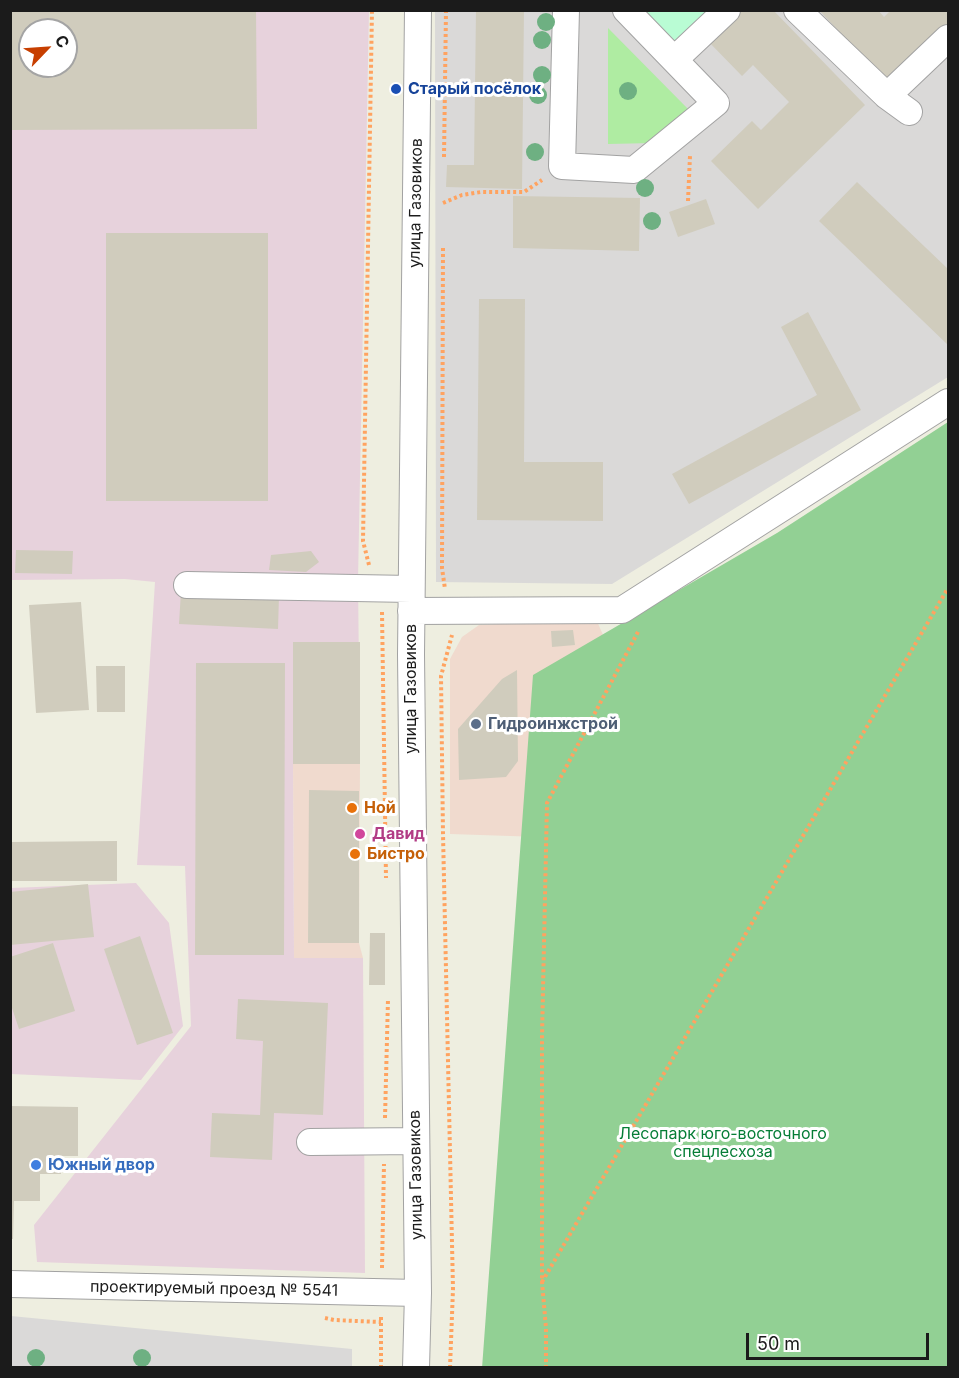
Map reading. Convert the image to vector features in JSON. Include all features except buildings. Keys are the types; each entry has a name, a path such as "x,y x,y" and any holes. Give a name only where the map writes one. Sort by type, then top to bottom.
{"street":[{"name":"улица Газовиков","path":"416,1368 418,1293 411,600 418,10"},
{"path":"566,10 562,166 634,170 716,103 626,10"},
{"path":"675,59 727,10"},
{"path":"797,10 887,96 909,112"},
{"path":"887,96 948,38"},
{"path":"187,585 376,589 448,611 622,610 948,402"},
{"path":"310,1142 416,1141"},
{"name":"проектируемый проезд № 5541","path":"10,1284 418,1293"}],"path":[{"path":"372,10 363,541 382,614 386,880"},
{"path":"444,158 446,10"},
{"path":"688,201 692,123"},
{"path":"443,203 462,195 481,192 524,192 562,166"},
{"path":"443,192 443,215"},
{"path":"443,238 442,568 448,611"},
{"path":"542,1282 948,588"},
{"path":"544,1368 546,1362 542,1282 542,1037 547,803 639,628"},
{"path":"447,648 441,675 442,834 453,1289 450,1368"},
{"path":"381,1368 388,999"}],"shaded area":[{"path":"10,11 369,11 358,580 360,764 293,764 294,958 363,958 365,1273 37,1262 34,1225 191,1026 185,866 137,865 155,582 125,579 11,580"},
{"path":"435,11 948,11 948,377 612,584 436,582"},
{"path":"596,619 618,669 540,837 450,834 450,659 462,637 479,625"},
{"path":"293,764 360,764 359,943 363,958 294,959"},
{"path":"136,883 169,923 183,1026 141,1080 11,1074 11,888"},
{"path":"11,1316 352,1349 352,1367 11,1367"}],"green space":[{"path":"644,11 709,11 676,44"},
{"path":"608,28 689,110 654,143 608,144"},
{"name":"Лесопарк юго-восточного спецлесхоза","path":"948,422 948,1367 482,1368 533,675 777,533"}],"place":[{"name":"Старый посёлок","path":"396,89"},
{"name":"Гидроинжстрой","path":"476,724"},
{"name":"Ной","path":"352,808"},
{"name":"Давид","path":"360,834"},
{"name":"Бистро","path":"355,854"},
{"name":"Южный двор","path":"36,1165"}]}
